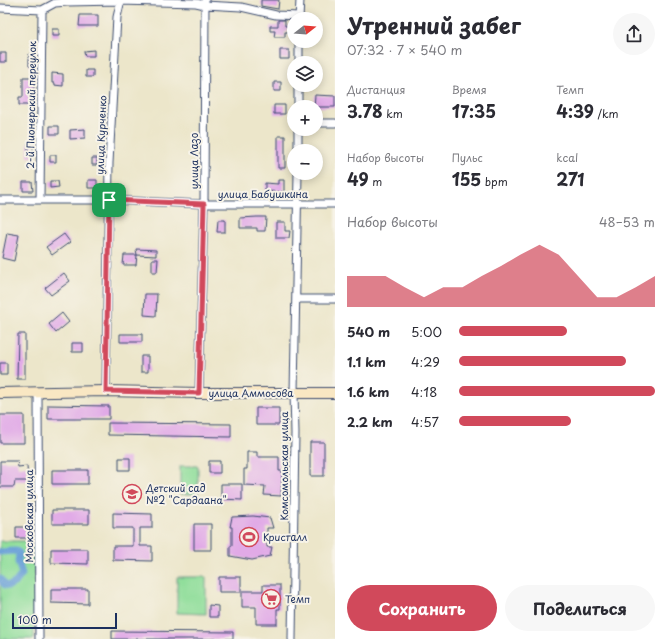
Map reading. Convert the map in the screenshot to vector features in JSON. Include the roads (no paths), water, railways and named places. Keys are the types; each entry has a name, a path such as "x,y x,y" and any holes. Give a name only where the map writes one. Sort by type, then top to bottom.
{"main road":[{"name":"улица Аммосова","path":"0,393 106,391 335,393"}],"street":[{"path":"299,12 300,0"},
{"path":"0,8 42,10 55,3 120,1 205,2 287,16"},
{"name":"улица Курченко","path":"106,391 112,107 120,1"},
{"name":"улица Лазо","path":"199,393 204,204 205,2"},
{"name":"2-й Пионерский переулок","path":"40,200 42,10"},
{"path":"323,123 335,123"},
{"name":"Комсомольская улица","path":"292,639 298,180"},
{"name":"улица Бабушкина","path":"0,200 109,200 204,204 335,204"},
{"path":"296,299 335,299"},
{"name":"Московская улица","path":"38,393 39,639"}],"waterway":[{"path":"0,552 16,551 19,553 18,562 22,574 16,582 9,586 5,585 0,579"}],"place":[{"name":"Детский сад №2 \"Сардаана\"","path":"132,494"},
{"name":"Кристалл","path":"249,537"},
{"name":"Темп","path":"271,599"}]}
